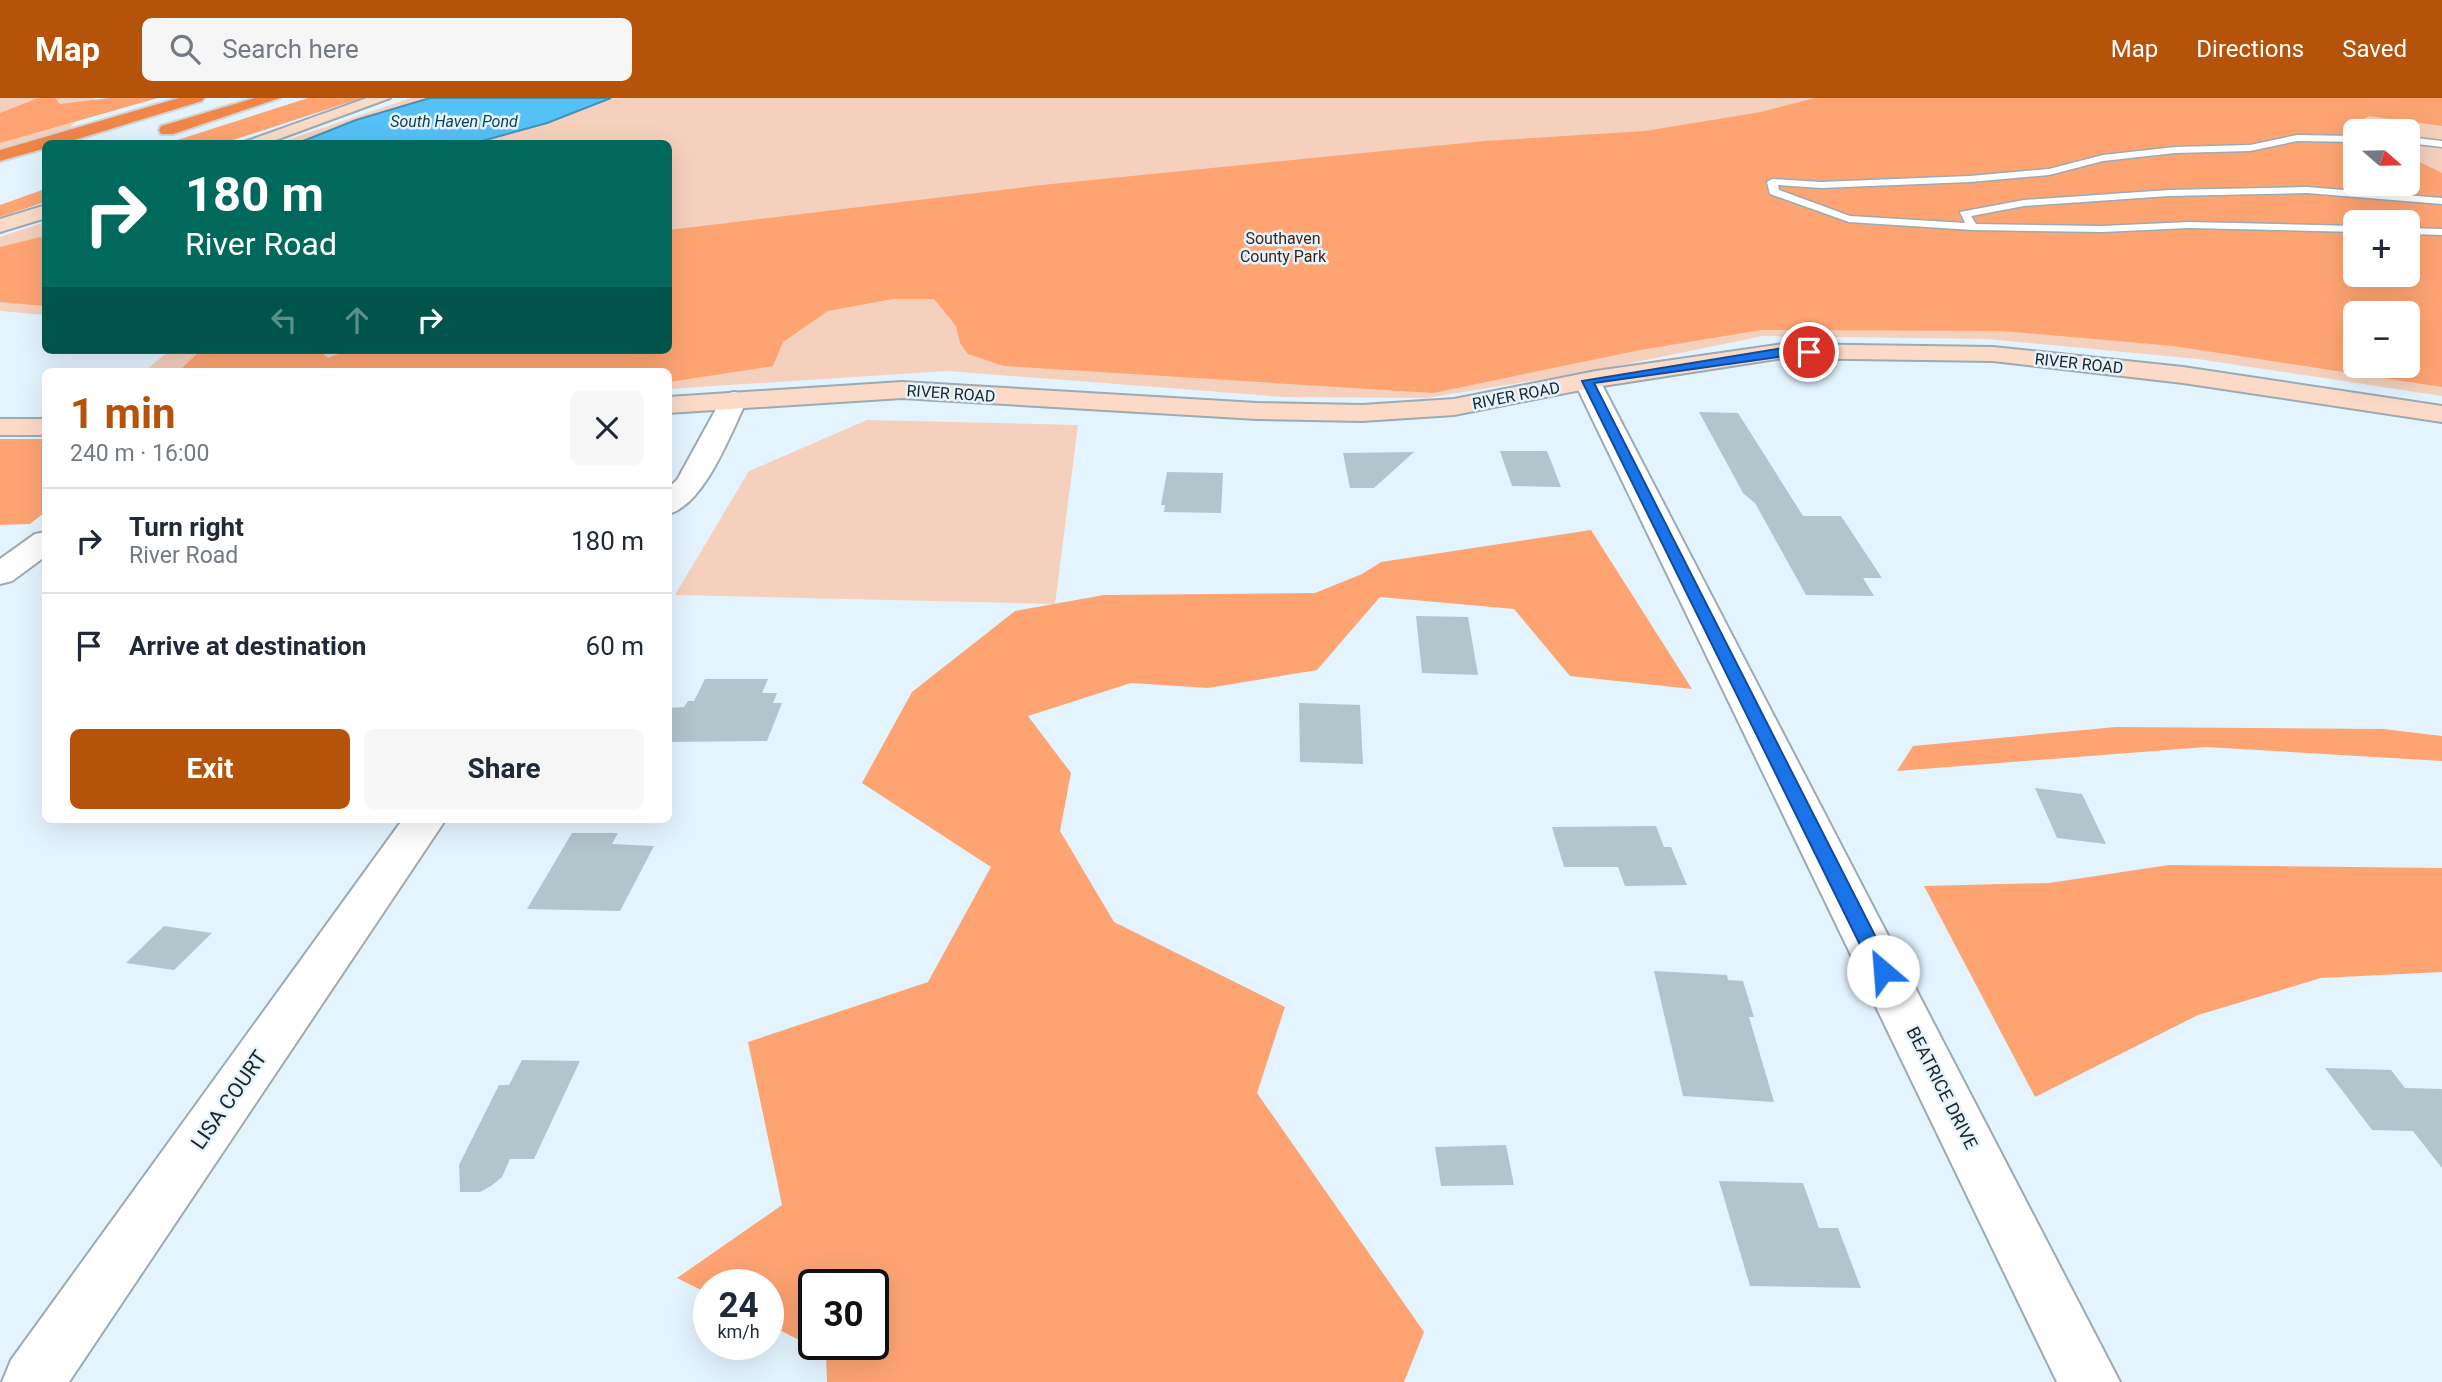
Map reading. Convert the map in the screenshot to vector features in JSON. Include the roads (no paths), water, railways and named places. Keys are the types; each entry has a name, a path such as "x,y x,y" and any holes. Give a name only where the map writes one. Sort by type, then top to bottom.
{"highway":[{"path":"54,140 196,98"},
{"path":"149,136 272,98"},
{"path":"0,156 42,144"}],"street":[{"path":"259,140 382,98"},
{"path":"0,226 42,212"},
{"name":"RIVER ROAD","path":"672,405 902,390 1257,411 1362,413 1454,407 1587,381 1783,351 1993,354 2183,375 2442,414"},
{"name":"BEATRICE DRIVE","path":"1587,381 2090,1382"},
{"path":"672,501 689,485 734,400"},
{"path":"0,427 42,427"},
{"path":"0,574 42,544"},
{"name":"LISA COURT","path":"33,1382 422,823"}],"lane":[{"path":"2343,139 2297,138 2250,148 2175,150 2103,158 2049,172 1970,179 1821,185 1772,182 1774,192 1849,219 1973,227 2102,229 2189,225 2343,229"},
{"path":"2420,141 2442,144"},
{"path":"1973,227 1964,214 2024,204 2169,193 2218,195 2307,190 2442,201"},
{"path":"2420,231 2442,232"}],"water":[{"name":"South Haven Pond","path":"430,98 611,98 547,123 486,140 306,140 356,120"}],"park label":[{"name":"Southaven County Park","path":"1283,247"}]}
